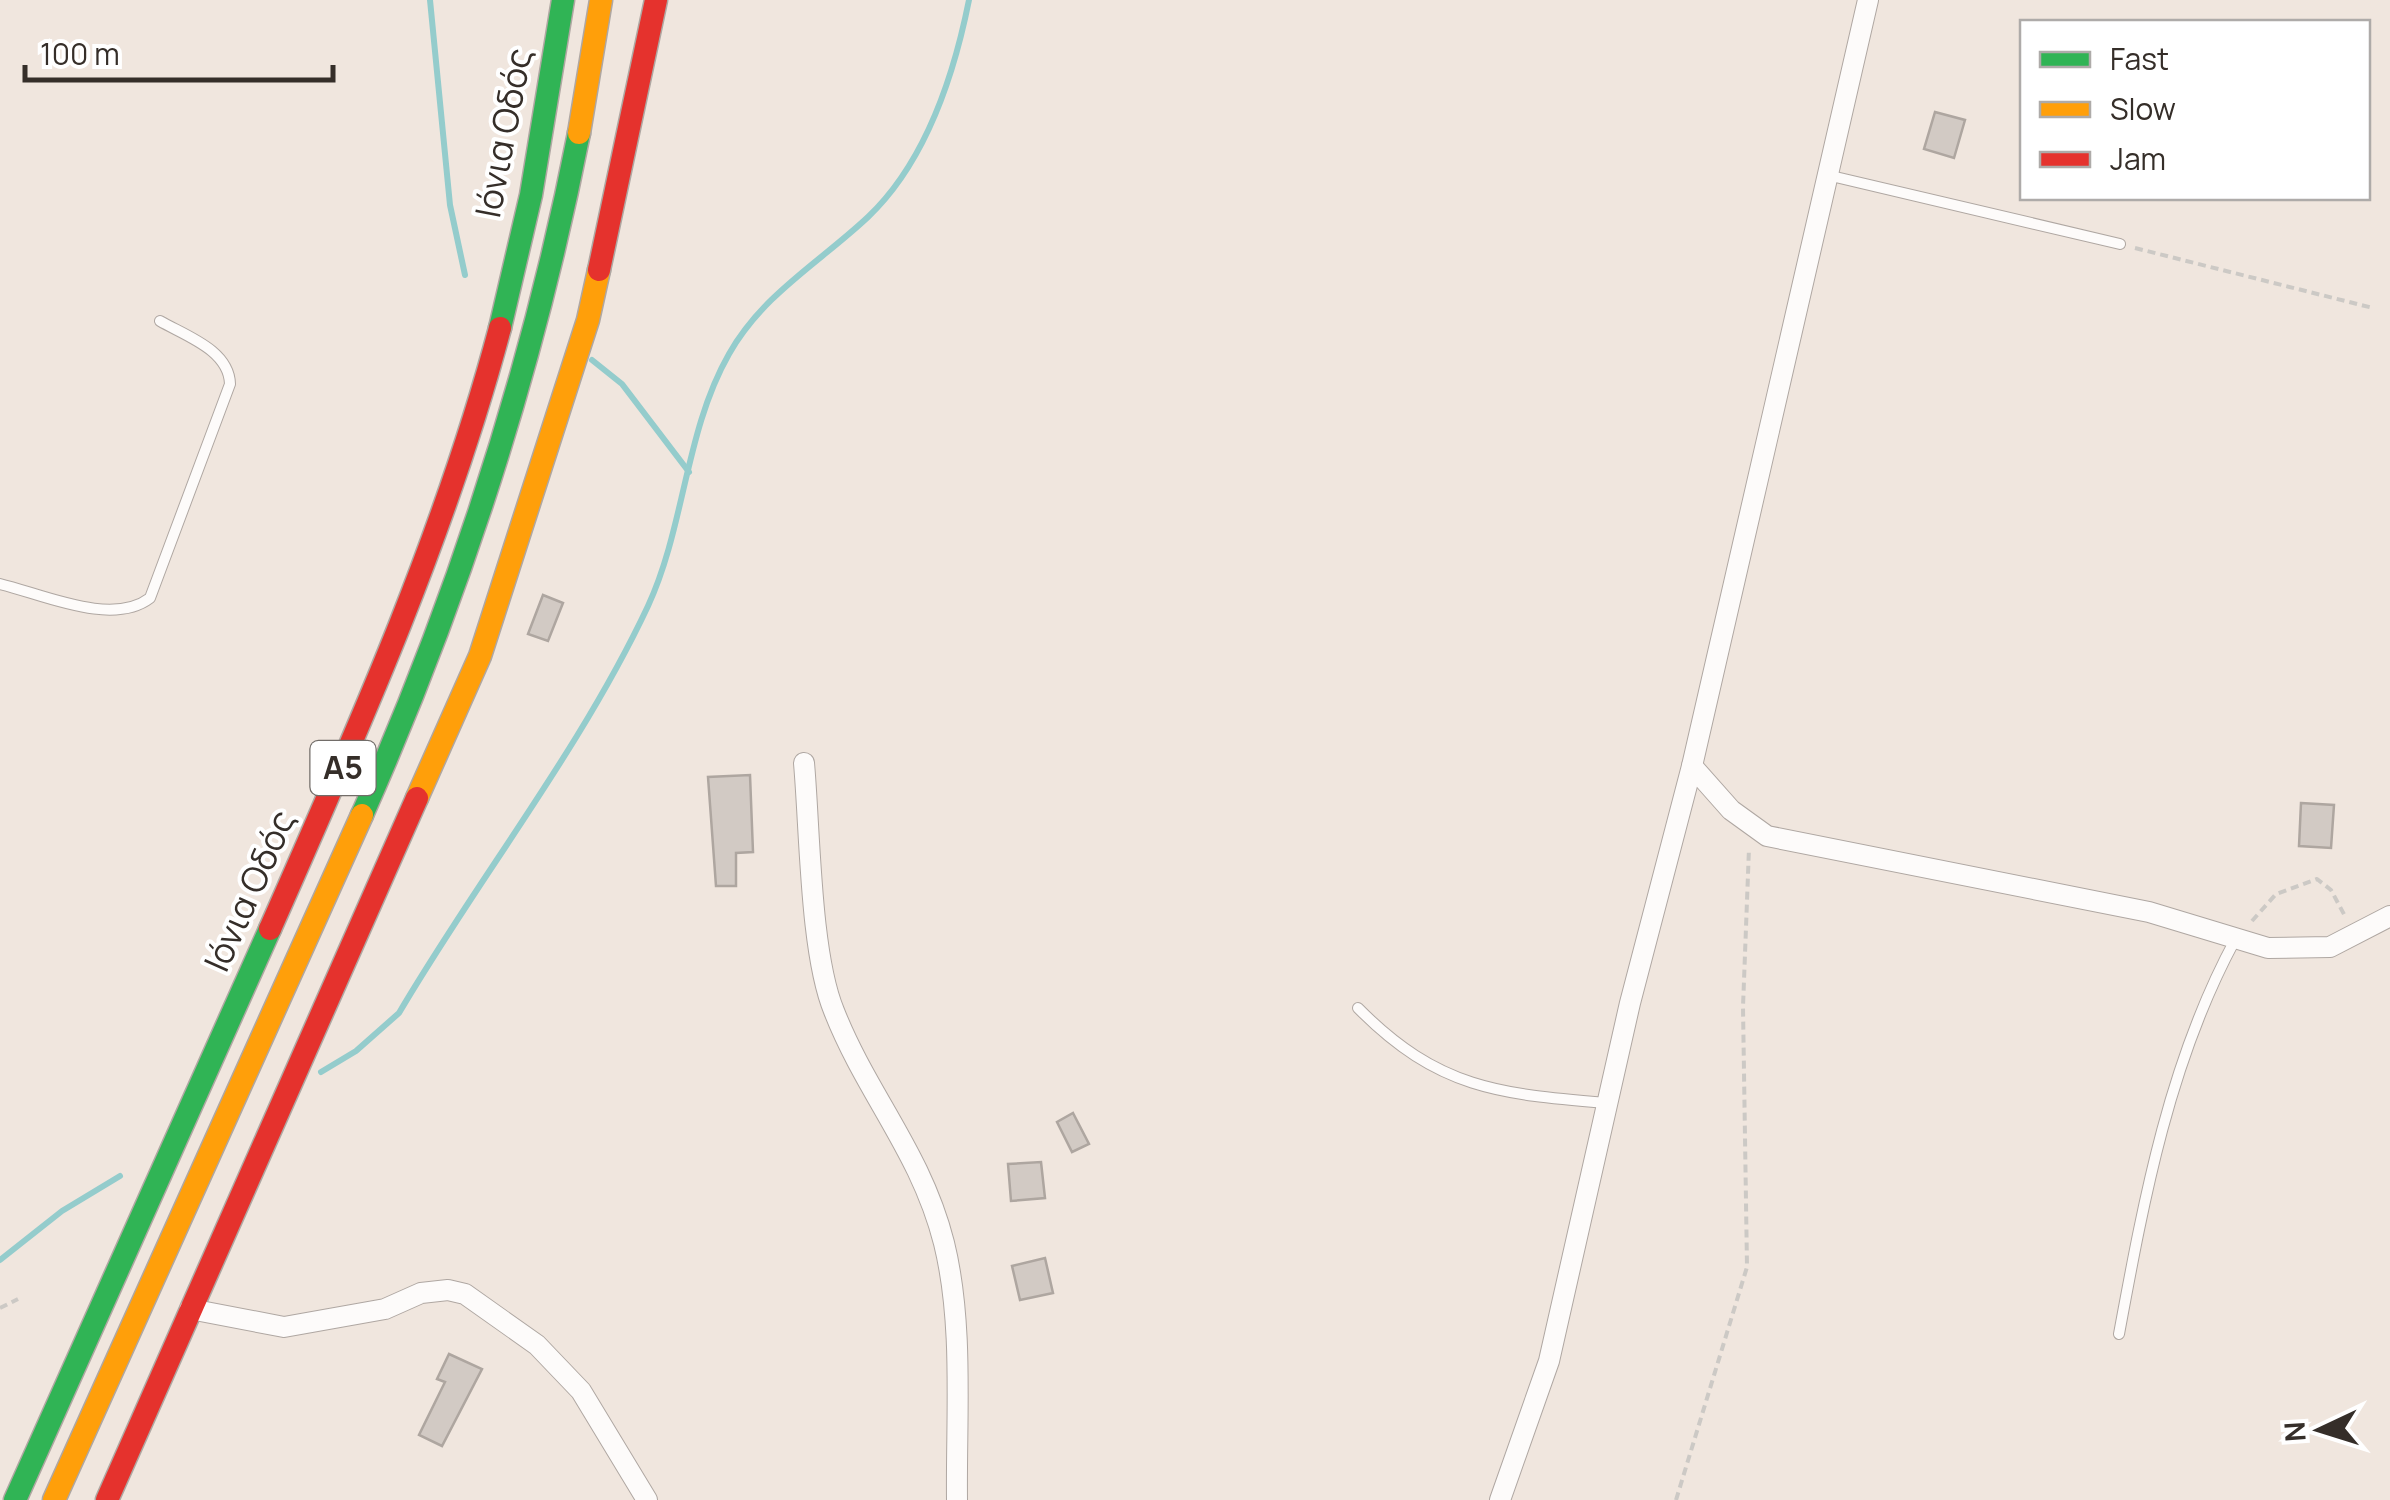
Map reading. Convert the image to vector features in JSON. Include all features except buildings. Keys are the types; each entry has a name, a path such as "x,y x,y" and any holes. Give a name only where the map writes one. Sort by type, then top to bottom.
{"main road":[{"name":"Ιόνια Οδός","path":"14,1500 316,830 418,578 485,383 530,187 563,0"},
{"name":"Ιόνια Οδός","path":"54,1500 385,763 450,596 514,400 542,292 576,151 601,0"},
{"path":"107,1500 480,656 588,320 656,0"}],"street":[{"path":"1500,1500 1549,1362 1608,1103 1692,766 1868,0"},
{"path":"804,764 828,995 930,1193 950,1269 956,1500"},
{"path":"1692,766 1752,829 1777,839 2149,912 2268,948 2330,947 2390,916"},
{"path":"190,1309 284,1327 385,1309 421,1293 448,1290 465,1294 536,1345 581,1392 647,1500"}],"lane":[{"path":"1826,174 2120,244"},
{"path":"0,584 124,610 150,598 230,384 226,364 218,355 160,321"},
{"path":"2119,1334 2145,1190 2167,1106 2218,972 2236,940"},
{"path":"1358,1008 1390,1040 1425,1065 1470,1084 1528,1096 1608,1103"}],"path":[{"path":"2120,244 2373,308"},
{"path":"1676,1500 1748,1267 1742,1007 1745,873 1752,829"},
{"path":"2236,940 2276,894 2299,882 2316,879 2331,890 2356,936"},
{"path":"0,1308 18,1299"}],"waterway":[{"path":"430,0 450,205 465,275"},
{"path":"321,1072 356,1051 399,1013 592,711 648,606 660,575 703,415 729,354 775,296 868,217 906,171 945,87 969,0"},
{"path":"592,360 622,384 689,472"},
{"path":"0,1260 62,1211 120,1176"}],"traffic: fast":[{"path":"500,328 531,195 563,0"},
{"path":"362,815 430,649 490,480 539,308 579,133"},
{"path":"15,1500 270,929"}],"traffic: slow":[{"path":"579,133 601,0"},
{"path":"417,798 480,656 588,320 599,270"},
{"path":"54,1500 362,815"}],"traffic: jam":[{"path":"599,270 656,0"},
{"path":"270,929 426,558 500,328"},
{"path":"107,1500 417,798"}]}
